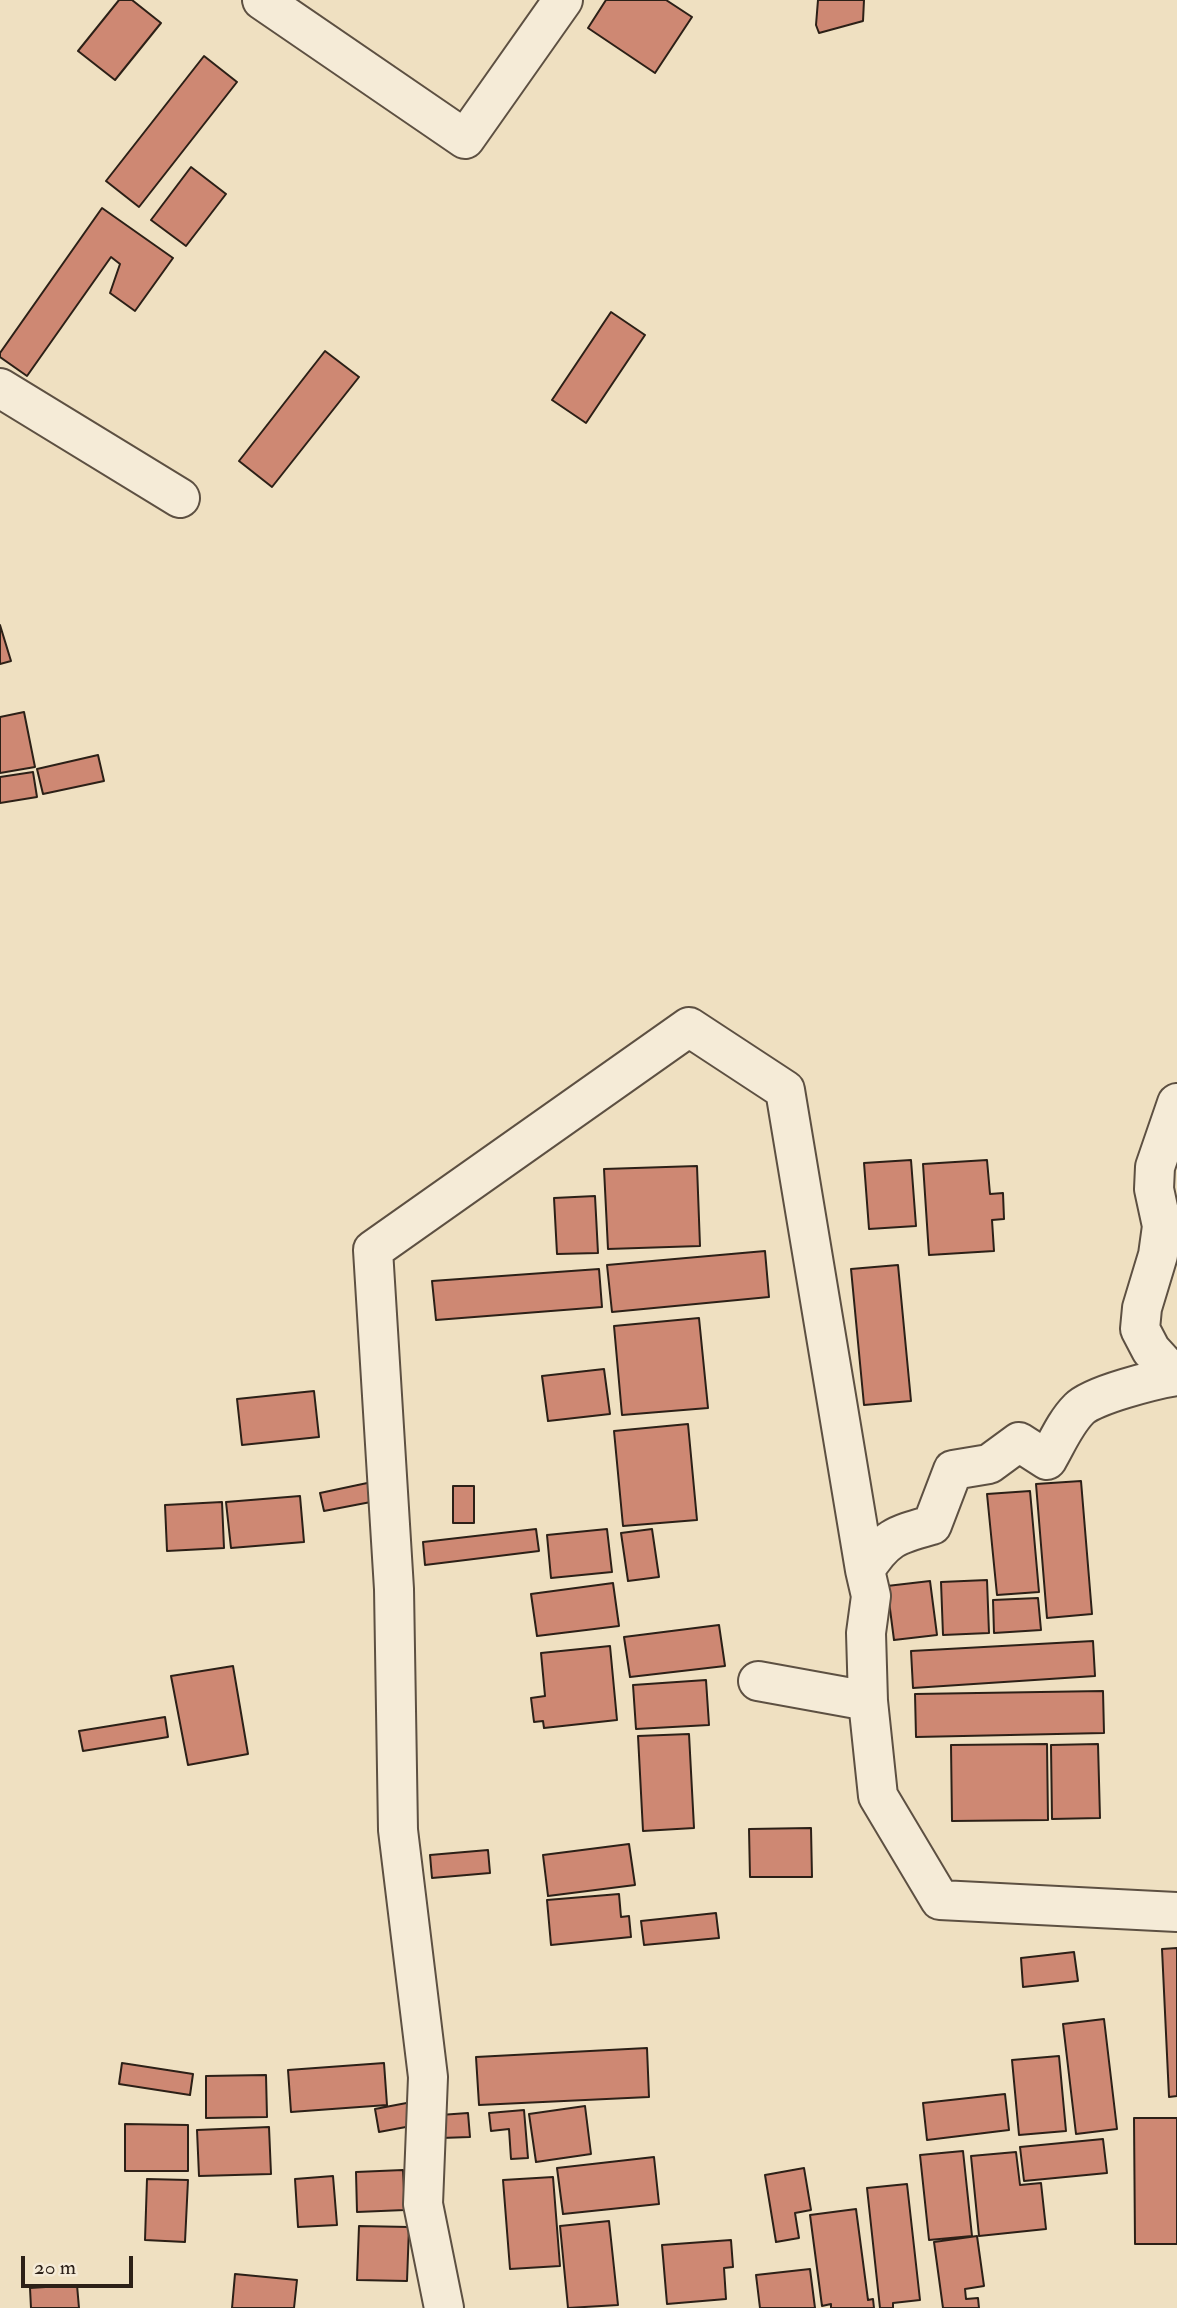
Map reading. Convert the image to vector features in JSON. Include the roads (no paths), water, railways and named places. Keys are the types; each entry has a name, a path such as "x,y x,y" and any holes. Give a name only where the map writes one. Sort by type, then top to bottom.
{"street":[{"path":"262,0 465,139 563,0"},
{"path":"0,388 180,498"},
{"path":"444,2308 423,2204 428,2077 398,1830 394,1589 373,1250 689,1027 785,1090 871,1596 866,1633 868,1701 878,1796 940,1900 1177,1912"},
{"path":"865,1570 878,1550 895,1536 932,1525 953,1471 989,1464 1019,1442 1048,1460 1080,1406 1099,1397 1176,1376 1151,1350 1140,1329 1142,1308 1158,1255 1162,1226 1154,1189 1155,1167 1177,1104"},
{"path":"758,1681 868,1701"}]}
